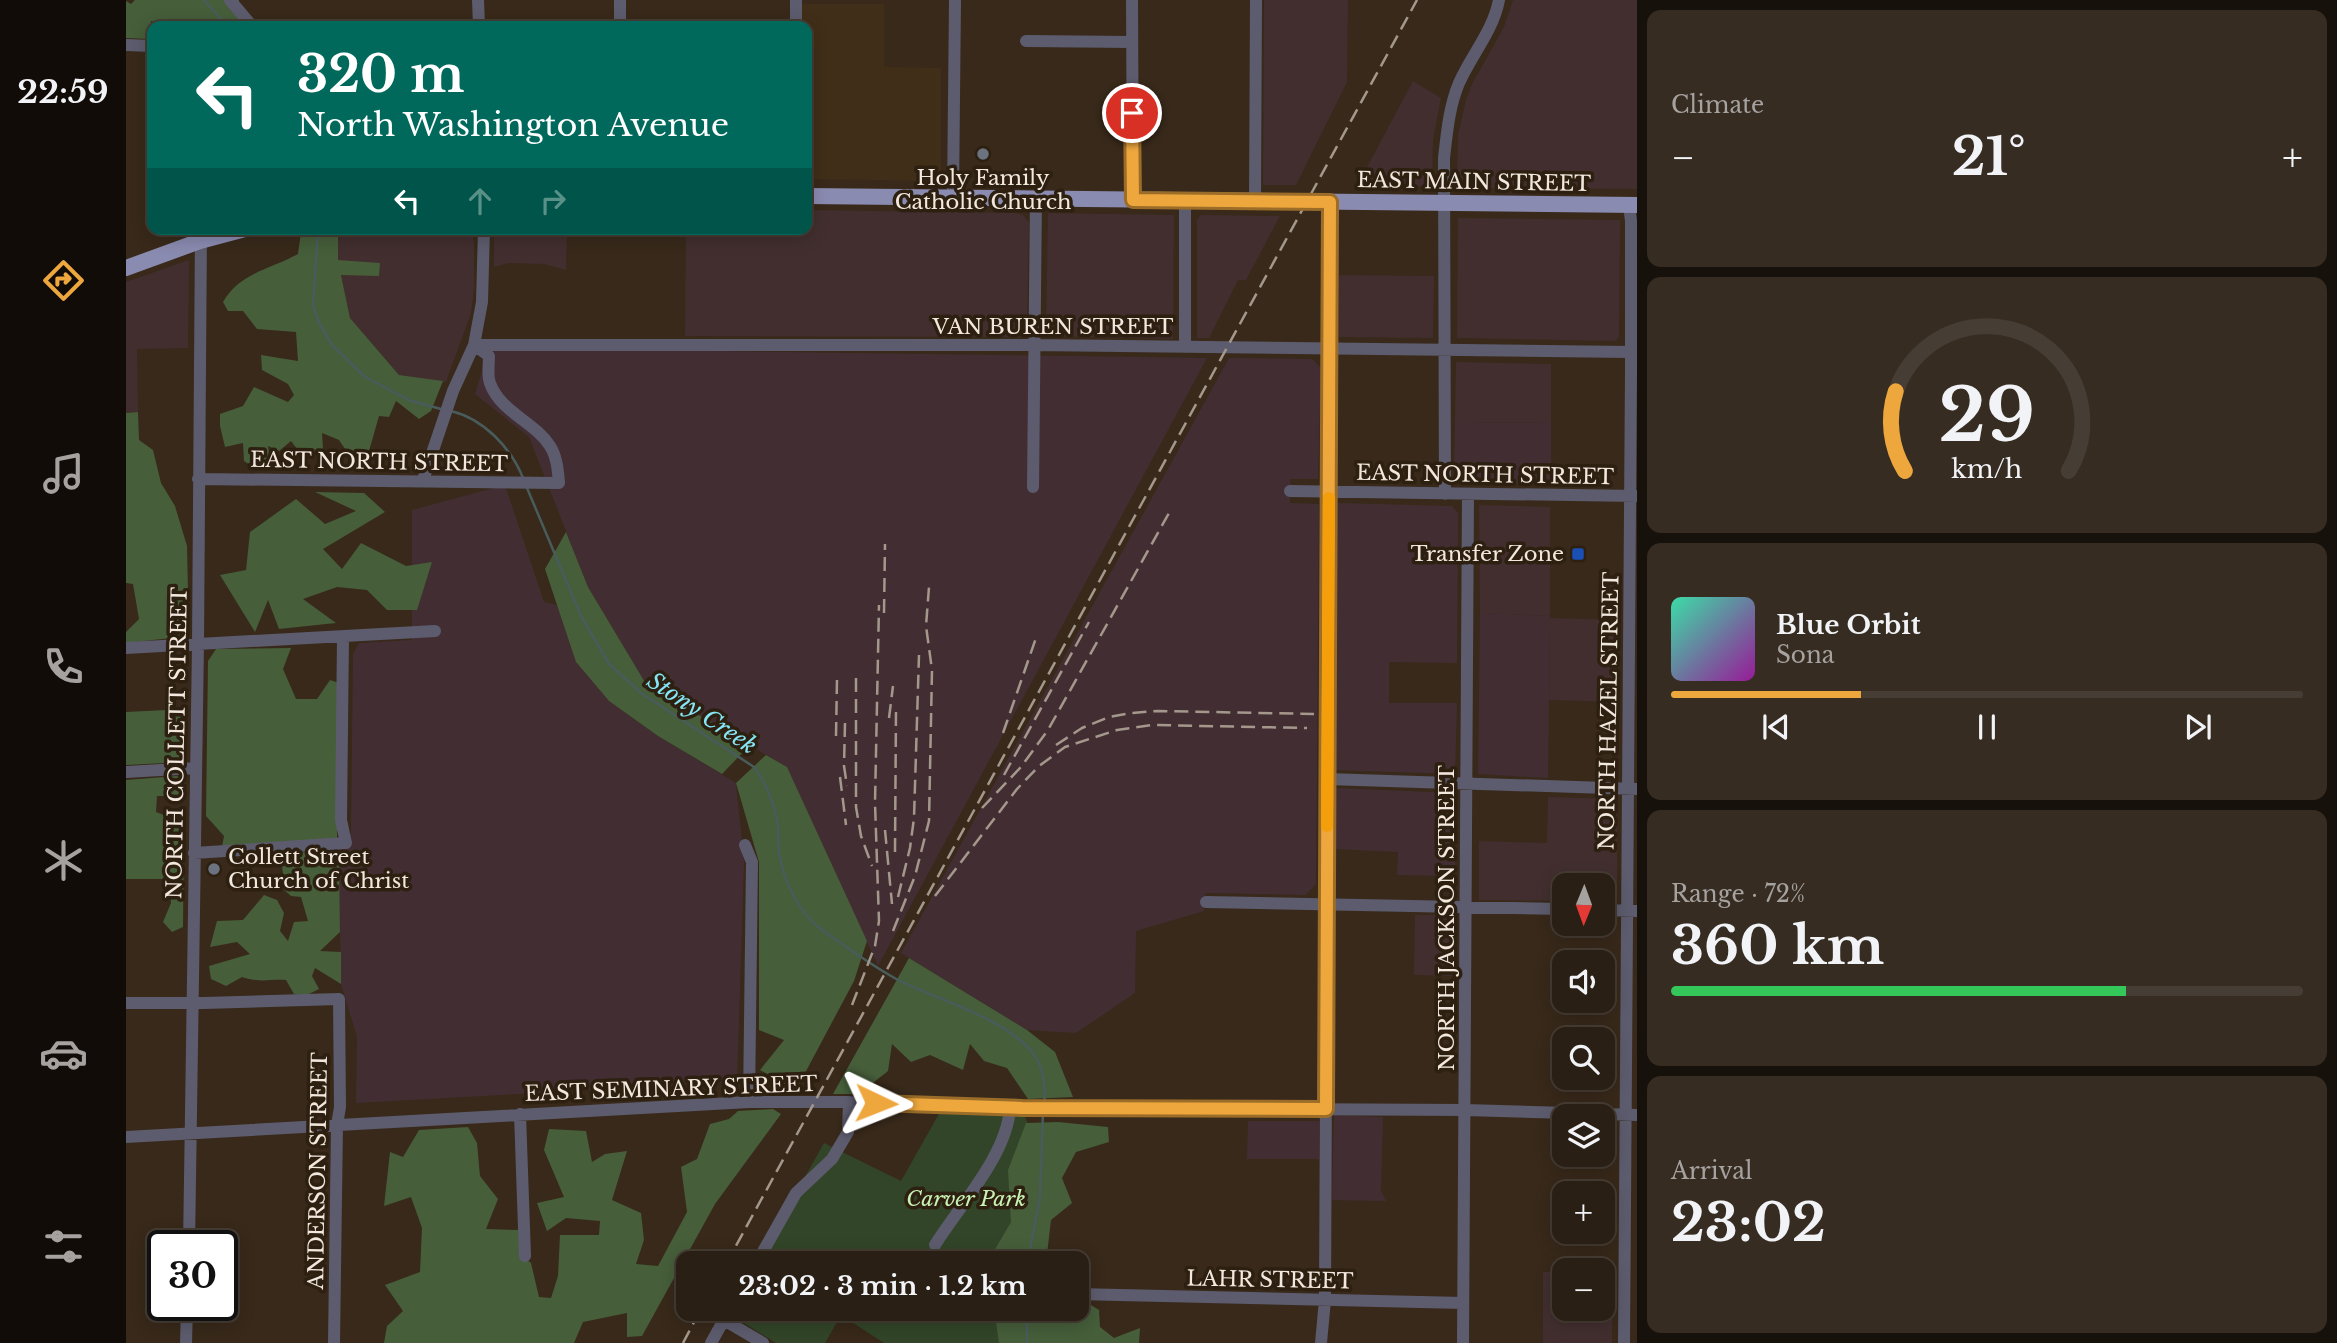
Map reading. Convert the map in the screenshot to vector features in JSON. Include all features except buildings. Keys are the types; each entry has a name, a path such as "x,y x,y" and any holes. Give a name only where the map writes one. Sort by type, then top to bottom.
{"main road":[{"name":"EAST MAIN STREET","path":"812,196 1633,205"},
{"path":"126,268 201,235"}],"street":[{"path":"230,0 248,21"},
{"path":"478,0 478,21"},
{"path":"620,0 620,21"},
{"path":"796,0 796,21"},
{"path":"953,197 955,0"},
{"path":"1132,0 1133,200"},
{"path":"1255,200 1256,0"},
{"path":"1445,494 1444,158 1449,115 1460,83 1492,25 1499,0"},
{"path":"1026,41 1132,42"},
{"path":"126,45 147,46"},
{"path":"1033,487 1036,198"},
{"path":"1185,200 1185,347"},
{"path":"1321,1343 1325,1300 1330,202"},
{"name":"NORTH HAZEL STREET","path":"1624,1343 1631,1115 1633,205"},
{"name":"NORTH COLLETT STREET","path":"188,1230 198,644 201,235"},
{"path":"424,480 453,391 474,345 482,302 484,235"},
{"name":"VAN BUREN STREET","path":"474,345 1034,345 1631,352"},
{"name":"EAST NORTH STREET","path":"198,479 559,483 552,448 495,394 489,382 489,356 474,345"},
{"name":"EAST NORTH STREET","path":"1290,491 1634,496"},
{"name":"NORTH JACKSON STREET","path":"1463,1343 1468,494"},
{"path":"126,648 435,631"},
{"path":"194,853 345,843 341,820 343,637"},
{"path":"126,772 195,768"},
{"path":"1327,779 1633,789"},
{"path":"745,845 752,862 749,1102"},
{"path":"1206,902 1552,909"},
{"name":"ANDERSON STREET","path":"192,1003 339,999 340,1107 337,1125 334,1343"},
{"path":"126,1003 192,1003"},
{"name":"EAST SEMINARY STREET","path":"126,1137 749,1102 849,1102 1016,1108 1465,1110 1631,1115"},
{"path":"763,1251 796,1193 832,1159 848,1132 849,1102"},
{"path":"935,1245 1000,1148 1016,1108"},
{"path":"520,1114 525,1256"},
{"name":"LAHR STREET","path":"1089,1294 1463,1303"},
{"path":"186,1343 187,1321"},
{"path":"711,1343 724,1321"},
{"path":"735,1321 763,1343"}],"shaded area":[{"path":"1264,0 1348,0 1347,82 1296,185 1263,185"},
{"path":"1513,0 1637,0 1637,189 1468,188 1461,185 1457,179 1458,135 1466,100 1504,27"},
{"path":"802,4 884,4 884,67 941,68 941,176 935,181 812,179 812,21 802,21"},
{"path":"1413,81 1441,98 1433,140 1432,186 1357,186"},
{"path":"812,210 1016,213 1023,215 1029,222 1027,325 1023,337 685,336 686,235 812,235"},
{"path":"1048,213 1174,215 1173,339 1046,336"},
{"path":"1201,215 1280,216 1246,280 1238,280 1209,338 1197,338 1197,220"},
{"path":"1458,218 1620,220 1619,336 1616,341 1457,338"},
{"path":"338,235 472,235 474,288 471,313 446,382 399,375 350,318 338,260"},
{"path":"494,235 567,235 566,270 544,264 509,263 494,267"},
{"path":"189,260 188,348 137,349 138,412 126,413 126,282"},
{"path":"1339,275 1434,276 1433,338 1339,337"},
{"path":"489,348 1207,358 878,966 787,767 646,684 588,587 529,437 475,394"},
{"path":"1229,358 1312,359 1321,368 1318,479 1290,479 1290,503 1319,504 1316,884 1306,895 1205,893 1204,911 1136,931 1135,993 1076,1033 1027,1030 901,953"},
{"path":"1456,362 1551,364 1551,423 1455,422"},
{"path":"1455,422 1551,423 1551,484 1460,483 1454,472"},
{"path":"505,485 544,602 557,605 576,662 609,701 658,736 736,783 744,862 737,1082 356,1103 357,1037 341,984 339,853 351,833 353,654 359,643 412,640 412,510"},
{"path":"1336,503 1452,506 1458,513 1457,663 1389,662 1389,703 1457,703 1455,774 1335,770"},
{"path":"1479,505 1550,507 1550,616 1480,613"},
{"path":"1480,613 1550,616 1548,778 1478,774"},
{"path":"1550,618 1616,620 1616,702 1549,700"},
{"path":"1336,788 1455,793 1455,876 1397,875 1398,852 1335,849"},
{"path":"1548,797 1617,799 1617,902 1615,873 1552,873 1552,901 1479,900 1479,841 1547,843"},
{"path":"1415,915 1454,915 1453,976 1414,975"},
{"path":"1334,1115 1383,1117 1381,1191 1386,1201 1332,1200"},
{"path":"1248,1121 1319,1121 1319,1159 1247,1159"},
{"path":"1543,1272 1552,1272 1552,1321 1612,1321 1612,1343 1543,1343"}],"green space":[{"path":"135,0 239,0 239,5 253,21 147,21 147,39 126,38 126,1 131,4"},
{"path":"301,235 338,235 338,260 380,263 379,276 341,275 350,318 399,375 443,381 431,411 419,419 396,401 389,417 379,416 369,451 349,455 339,440 322,433 323,449 304,458 291,441 279,451 268,446 270,459 255,468 244,461 243,443 225,447 220,414 243,406 254,387 288,402 294,395 288,384 262,370 261,355 298,361 296,332 257,329 243,311 228,311 223,302 238,284 247,278 298,254"},
{"path":"138,412 139,440 153,450 161,483 175,506 187,546 189,636 126,643 126,632 139,619 133,584 126,583 126,413"},
{"path":"315,492 364,493 385,512 323,549 342,569 361,543 406,566 432,562 417,610 387,610 367,590 337,587 303,599 336,623 279,629 268,600 255,632 220,575 246,570 250,532 296,499 325,524 356,511"},
{"path":"566,532 588,587 646,684 750,745 722,774 658,736 609,701 576,662 545,569"},
{"path":"291,648 283,669 296,699 317,699 330,680 339,683 337,839 222,847 224,836 206,816 208,661 216,649"},
{"path":"186,709 184,762 126,765 126,712"},
{"path":"766,755 787,767 867,941 854,981 796,1090 760,1070 784,1040 759,1030 759,862 736,783"},
{"path":"177,776 185,781 184,796 157,796 156,812 184,823 183,927 172,932 163,922 171,903 170,879 126,879 126,780"},
{"path":"333,850 339,853 340,932 320,951 341,952 341,984 315,968 312,976 319,989 305,996 294,994 286,980 242,977 226,986 211,979 209,966 250,954 237,942 210,947 217,921 243,920 264,895 277,900 284,913 280,931 288,941 294,922 308,921 301,897 291,896 283,889 283,854"},
{"path":"909,958 1027,1030 1055,1052 1073,1097 1028,1099 1007,1068 984,1061 970,1044 963,1070 930,1055 911,1062 892,1044 888,1071 859,1094 833,1094"},
{"name":"Carver Park","path":"944,1105 1022,1108 1032,1136 1020,1251 763,1251 824,1143 901,1181"},
{"path":"773,1109 781,1114 715,1204 689,1251 676,1251 676,1275 642,1336 627,1337 627,1313 583,1322 574,1343 384,1343 387,1326 403,1311 385,1285 420,1272 422,1228 411,1197 384,1206 390,1152 403,1157 419,1130 468,1127 477,1143 480,1176 498,1199 486,1229 521,1230 521,1255 531,1263 539,1297 551,1298 558,1276 560,1235 599,1235 600,1221 566,1218 547,1231 537,1203 564,1197 544,1150 549,1129 586,1131 592,1162 605,1154 627,1151 612,1200 641,1213 644,1240 636,1264 658,1266 687,1212 681,1167 697,1159 710,1124 729,1119 738,1111"},
{"path":"1058,1122 1108,1127 1109,1142 1076,1152 1062,1178 1072,1203 1051,1220 1047,1251 994,1251 1011,1222 1008,1170 1026,1123"},
{"path":"1089,1304 1099,1310 1100,1327 1114,1338 1140,1328 1139,1343 999,1343 996,1321 1089,1321"},
{"path":"741,1321 838,1321 825,1343 776,1343"},
{"path":"850,1321 1018,1321 1018,1343 884,1343"}],"waterway":[{"name":"Stony Creek","path":"204,0 223,21"},
{"name":"Stony Creek","path":"318,235 313,305 319,323 332,345 365,377 411,401 441,409"},
{"name":"Stony Creek","path":"451,411 474,421 495,436 511,456 523,478"},
{"name":"Stony Creek","path":"527,488 581,616 609,664 641,693 754,767 759,774 775,810 779,854 786,878 807,916 822,930 888,975 989,1020 1021,1041 1040,1065 1044,1104"},
{"name":"Stony Creek","path":"1030,1251 1040,1198 1043,1111"},
{"name":"Stony Creek","path":"1027,1321 1027,1343"}],"railway":[{"path":"733,1251 1417,0"},
{"path":"982,808 1021,767 1048,730 1169,513"},
{"path":"884,613 885,544"},
{"path":"893,931 915,876 929,821 932,670 926,626 929,587"},
{"path":"852,1005 875,946 879,921 875,803 879,605"},
{"path":"1004,775 1089,622"},
{"path":"1003,733 1036,638"},
{"path":"898,897 914,818 919,655"},
{"path":"856,678 856,807 861,836 872,866"},
{"path":"836,736 837,679"},
{"path":"889,718 893,686"},
{"path":"895,852 896,709"},
{"path":"1056,745 1082,728 1109,717 1131,713 1158,711 1314,714"},
{"path":"845,723 844,766 847,786"},
{"path":"935,896 1017,789 1039,766 1065,747 1117,730 1152,725 1307,728"},
{"path":"840,777 846,825"},
{"path":"885,830 892,904"},
{"path":"683,1343 695,1321"}],"slow traffic":[{"path":"1327,826 1329,498"}],"place":[{"name":"Holy Family Catholic Church","path":"983,154"},
{"name":"Transfer Zone","path":"1578,554"},
{"name":"Collett Street Church of Christ","path":"214,869"}],"route":[{"path":"876,1103 1022,1108 1326,1109 1330,202 1133,200 1132,113"}]}
